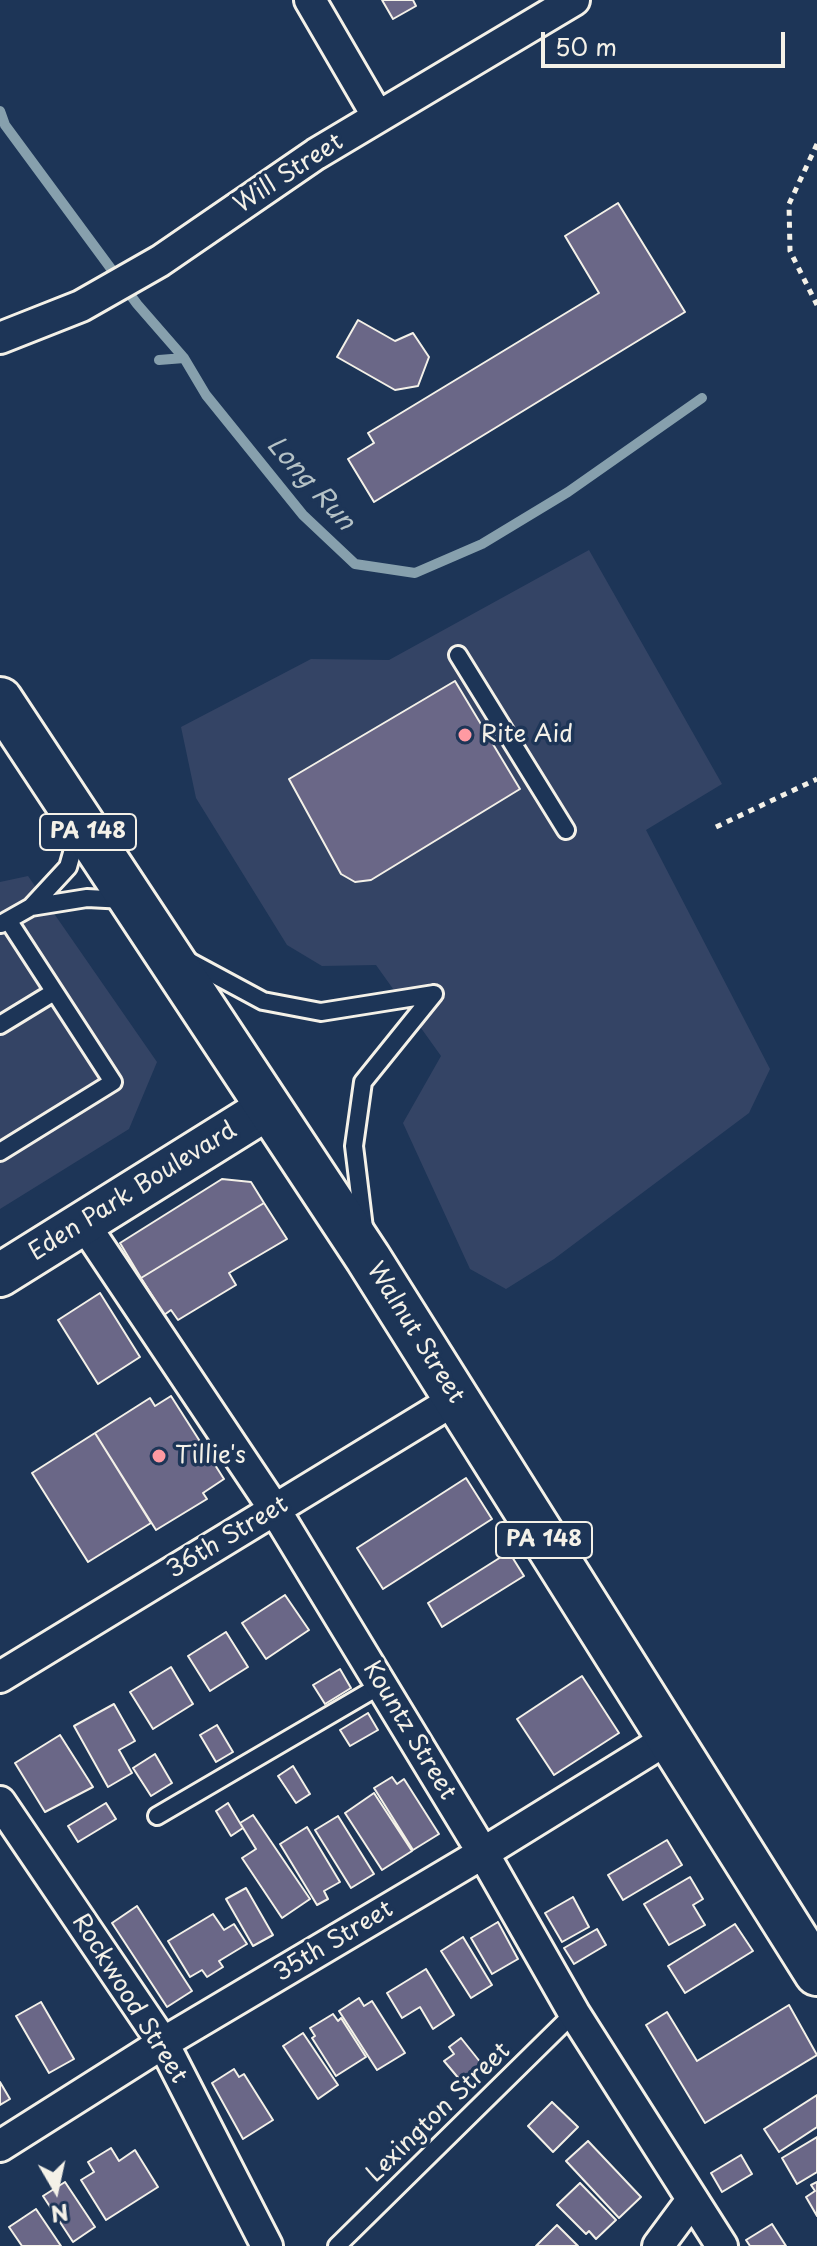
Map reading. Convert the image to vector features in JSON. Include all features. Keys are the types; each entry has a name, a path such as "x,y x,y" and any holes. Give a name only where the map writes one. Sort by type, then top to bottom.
{"main road":[{"name":"Walnut Street","path":"0,700 167,949 266,1109 368,1258 817,1973"},
{"name":"Eden Park Boulevard","path":"0,1275 266,1109"}],"street":[{"path":"310,0 378,117"},
{"name":"Will Street","path":"0,338 81,306 160,261 316,154 559,4"},
{"name":"Kountz Street","path":"84,1224 275,1510 483,1853 574,2013 722,2246"},
{"name":"36th Street","path":"0,1677 456,1399"},
{"name":"35th Street","path":"0,2146 163,2043 483,1853 669,1738"},
{"name":"Rockwood Street","path":"0,1802 163,2043 267,2246"},
{"path":"658,2246 692,2200"}],"lane":[{"path":"458,655 566,830"},
{"path":"0,1152 113,1082 4,923 31,907 68,867 81,822"},
{"path":"31,907 87,898 134,901"},
{"path":"167,949 263,1001 321,1012 434,994 363,1082 354,1146 368,1258"},
{"path":"0,1025 54,992"},
{"path":"157,1816 381,1685"},
{"name":"Lexington Street","path":"337,2246 574,2013"}],"path":[{"path":"817,144 789,204 790,251 817,305"},
{"path":"716,827 817,779"}],"shaded area":[{"path":"589,550 722,784 646,830 770,1069 749,1113 554,1259 506,1289 470,1269 403,1123 441,1056 376,965 322,966 287,945 196,798 181,727 311,659 389,660"},
{"path":"28,876 157,1062 129,1129 0,1209 0,882"}],"building":[{"path":"382,0 413,0 416,6 393,19"},
{"path":"618,203 685,312 374,502 348,459 374,443 368,433 599,293 565,236"},
{"path":"358,320 395,341 413,333 429,357 418,386 395,390 337,357"},
{"name":"Rite Aid","path":"455,681 520,789 371,880 355,882 341,874 289,779"},
{"path":"222,1179 251,1182 264,1203 141,1278 120,1243"},
{"path":"264,1203 287,1239 229,1273 236,1285 178,1320 171,1310 164,1315 141,1278"},
{"path":"100,1293 140,1357 98,1384 58,1320"},
{"name":"Tillie's","path":"171,1396 224,1479 203,1493 207,1499 156,1530 95,1433 150,1398 155,1406"},
{"path":"95,1433 151,1523 88,1562 32,1473"},
{"path":"466,1478 492,1519 383,1589 357,1548"},
{"path":"509,1552 524,1576 442,1627 428,1603"},
{"path":"285,1595 309,1630 266,1659 242,1623"},
{"path":"226,1632 248,1667 210,1691 188,1656"},
{"path":"171,1667 193,1704 153,1729 130,1692"},
{"path":"340,1669 351,1688 325,1704 313,1685"},
{"path":"582,1676 619,1733 554,1775 517,1719"},
{"path":"114,1704 135,1741 119,1750 132,1773 108,1787 74,1726"},
{"path":"368,1713 378,1730 350,1746 340,1730"},
{"path":"217,1725 233,1752 216,1762 200,1735"},
{"path":"60,1735 93,1787 45,1812 15,1763"},
{"path":"155,1754 172,1783 151,1796 133,1768"},
{"path":"293,1766 310,1794 296,1803 278,1776"},
{"path":"392,1777 397,1784 404,1779 439,1834 413,1850 374,1788"},
{"path":"374,1793 412,1851 382,1870 345,1813"},
{"path":"106,1803 116,1819 78,1842 68,1826"},
{"path":"228,1803 243,1828 231,1836 216,1811"},
{"path":"253,1815 310,1899 282,1918 242,1858 256,1849 240,1823"},
{"path":"338,1816 374,1874 351,1888 315,1830"},
{"path":"307,1827 340,1882 324,1891 328,1899 317,1905 280,1844"},
{"path":"667,1840 682,1865 623,1900 608,1875"},
{"path":"690,1877 703,1899 693,1905 705,1925 669,1945 644,1904"},
{"path":"246,1888 273,1935 253,1946 226,1899"},
{"path":"573,1897 589,1927 562,1942 545,1913"},
{"path":"137,1906 192,1991 167,2007 112,1923"},
{"path":"213,1914 224,1930 234,1924 247,1944 219,1961 223,1967 207,1977 202,1970 190,1977 168,1941"},
{"path":"498,1922 518,1959 492,1974 471,1938"},
{"path":"735,1924 753,1951 685,1993 668,1966"},
{"path":"597,1929 606,1945 574,1964 564,1948"},
{"path":"463,1937 492,1985 471,1998 441,1951"},
{"path":"426,1969 454,2015 433,2029 420,2007 402,2018 387,1993"},
{"path":"359,1998 364,2006 372,2001 405,2053 377,2070 339,2011"},
{"path":"41,2002 74,2059 49,2073 16,2016"},
{"path":"789,2005 817,2055 705,2123 646,2025 667,2012 697,2061"},
{"path":"333,2014 338,2021 341,2018 366,2057 336,2076 312,2038 315,2036 310,2028"},
{"path":"303,2033 338,2085 318,2099 283,2046"},
{"path":"461,2038 481,2063 460,2080 444,2061 454,2054 449,2047"},
{"path":"234,2069 239,2077 244,2074 273,2120 243,2139 212,2083"},
{"path":"0,2082 10,2099 0,2105"},
{"path":"817,2095 817,2127 779,2152 764,2129"},
{"path":"552,2102 578,2127 553,2152 528,2126"},
{"path":"817,2137 817,2172 797,2184 782,2158"},
{"path":"588,2141 641,2197 619,2218 566,2161"},
{"path":"111,2148 119,2161 135,2150 158,2187 106,2220 81,2180 94,2172 88,2162"},
{"path":"741,2155 752,2174 722,2192 711,2173"},
{"path":"65,2182 95,2227 73,2242 43,2196"},
{"path":"817,2182 817,2216 806,2197 815,2191 811,2185"},
{"path":"580,2183 616,2220 596,2239 589,2231 586,2234 557,2205"},
{"path":"36,2209 61,2246 22,2246 9,2227"},
{"path":"772,2224 786,2246 750,2246 746,2240"},
{"path":"557,2225 578,2246 536,2246"}],"waterway":[{"name":"Long Run","path":"0,111 5,125 137,304 184,358 206,395 303,515 355,564 415,573 482,544 568,492 702,398"},
{"path":"159,360 184,358"}],"place":[{"name":"Rite Aid","path":"465,735"},
{"name":"Tillie's","path":"159,1456"}]}
